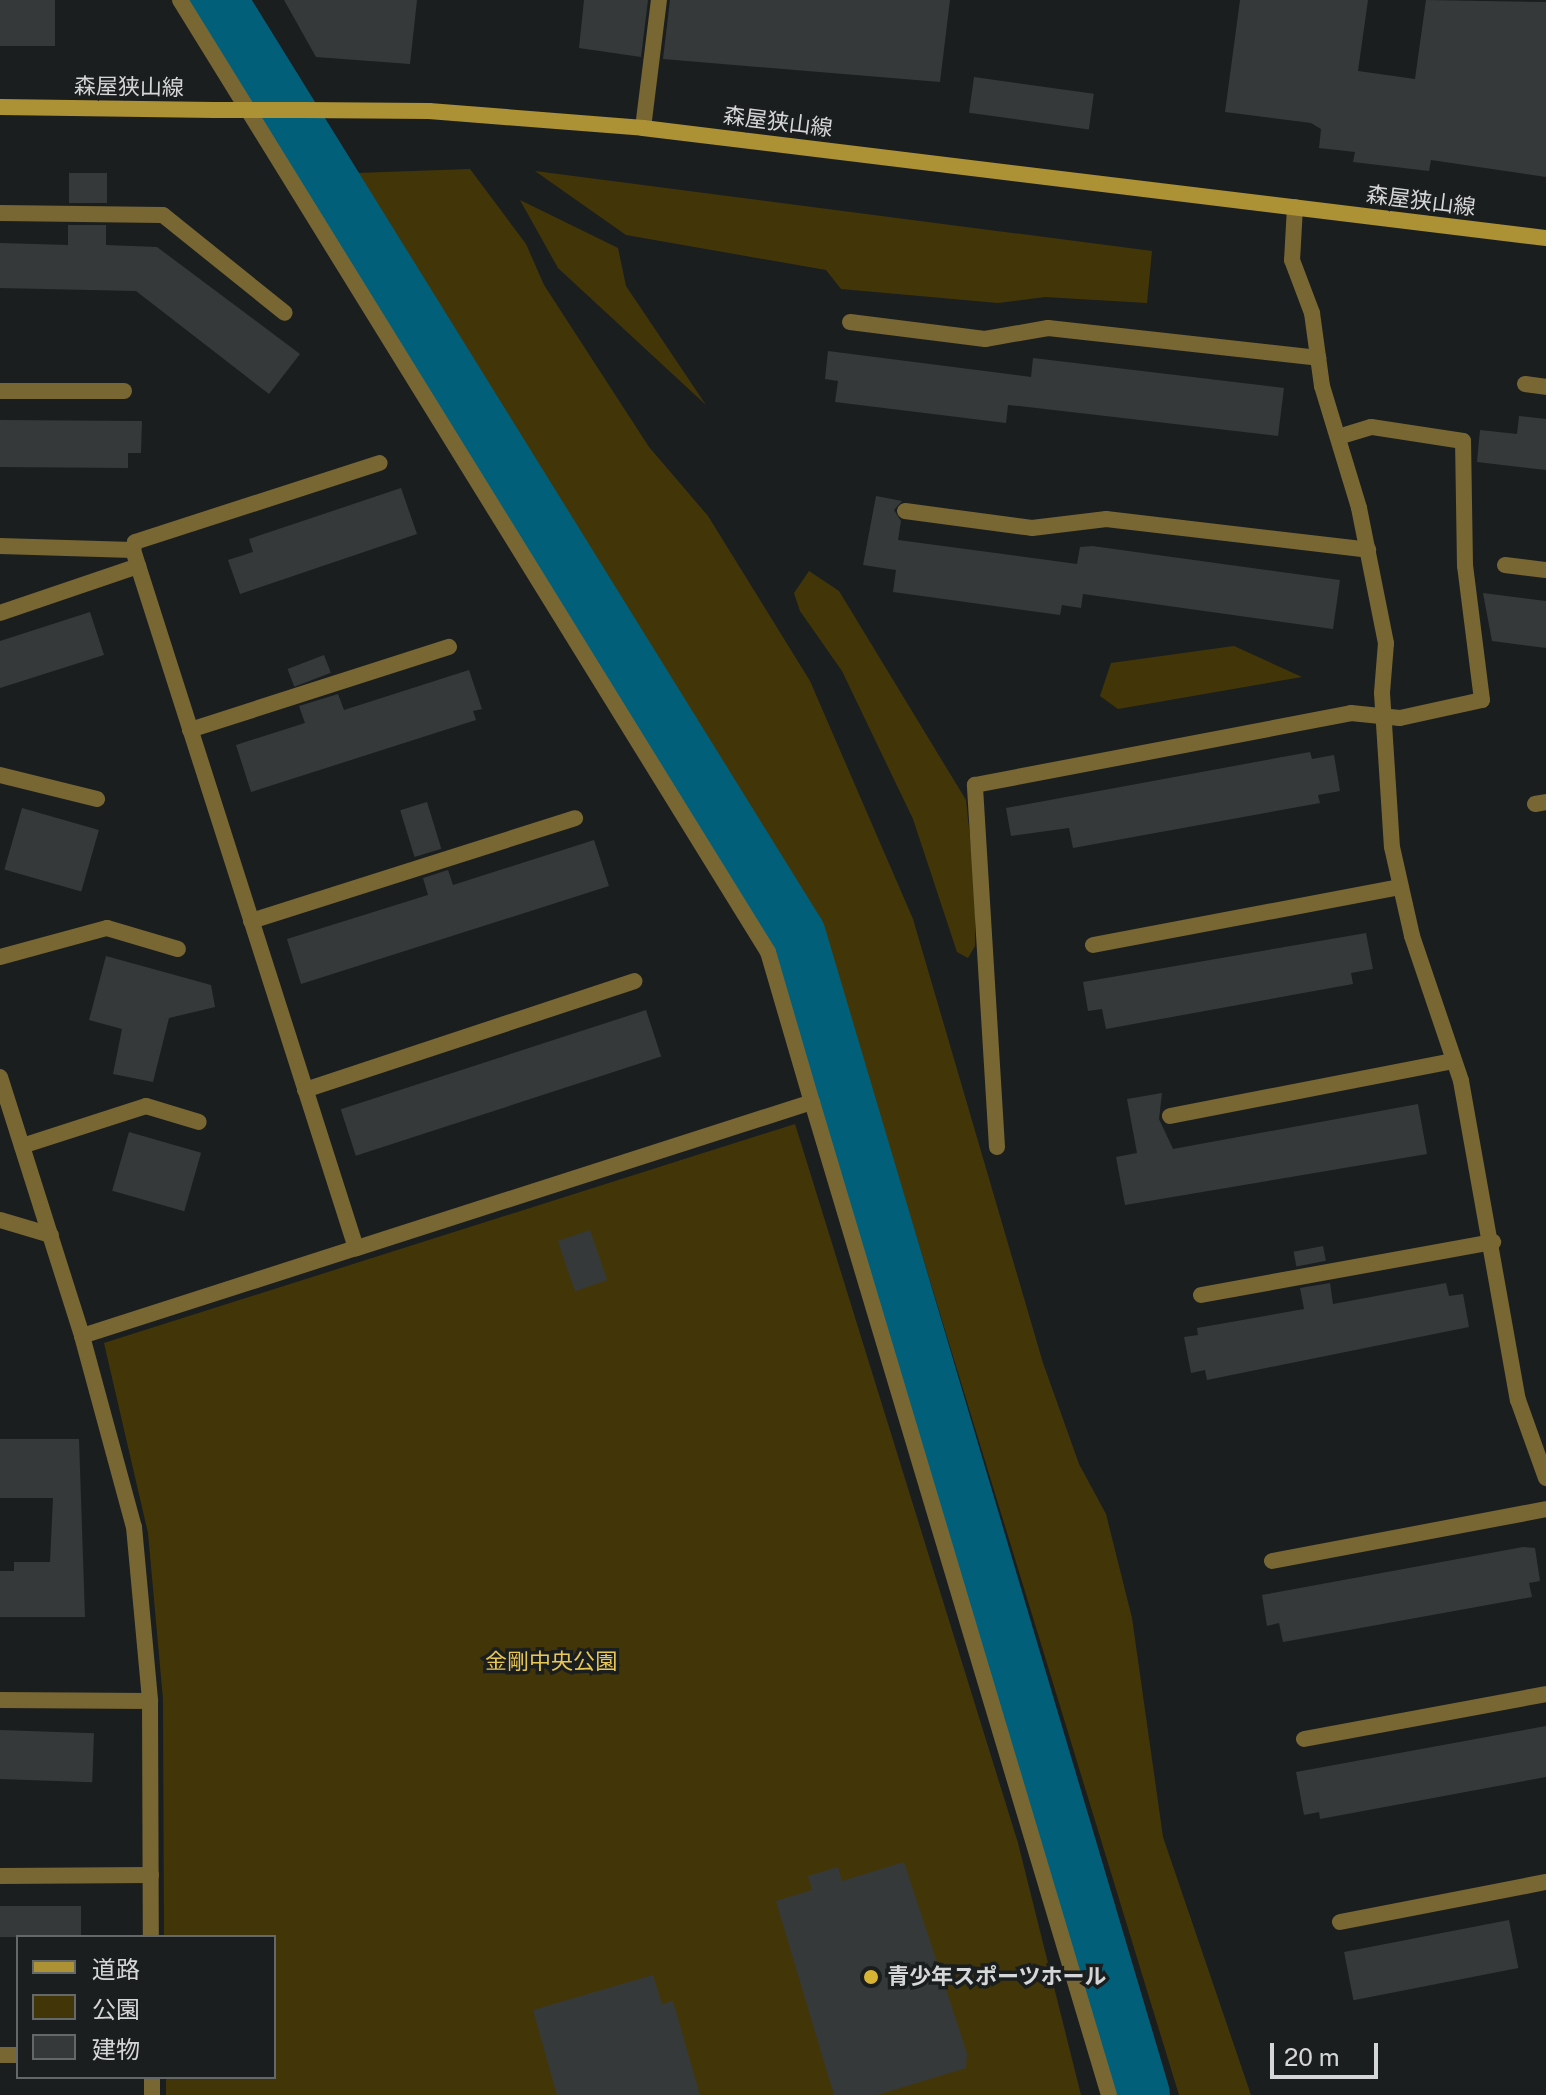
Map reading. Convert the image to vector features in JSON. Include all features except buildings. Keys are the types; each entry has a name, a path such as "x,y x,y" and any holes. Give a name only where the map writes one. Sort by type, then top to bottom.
{"main road":[{"name":"森屋狭山線","path":"0,107 429,111 643,128 1546,238"}],"street":[{"path":"180,0 768,952 1109,2095"},
{"path":"643,128 659,0"},
{"path":"1295,207 1292,260 1368,550 1386,643 1383,712 1401,887 1454,1061 1493,1242 1518,1400 1546,1478"},
{"path":"0,213 163,215 285,313"},
{"path":"850,322 985,339 1048,328 1318,358"},
{"path":"1525,384 1546,387"},
{"path":"0,391 124,391"},
{"path":"997,1147 975,785 1383,712 1400,718 1482,700 1465,566 1463,441 1371,427 1338,437"},
{"path":"356,1248 133,550 135,542 380,463"},
{"path":"905,511 1032,528 1106,519 1368,550"},
{"path":"0,546 133,550"},
{"path":"1505,565 1546,570"},
{"path":"0,612 138,566"},
{"path":"190,730 449,647"},
{"path":"0,775 97,799"},
{"path":"251,921 575,818"},
{"path":"1093,945 1401,887"},
{"path":"0,957 107,928 178,949"},
{"path":"305,1090 634,981"},
{"path":"1170,1116 1454,1061"},
{"path":"0,1077 82,1336 134,1527 150,1701 151,1935"},
{"path":"82,1336 812,1102"},
{"path":"22,1146 146,1106 199,1122"},
{"path":"0,1220 51,1235"},
{"path":"1201,1295 1493,1242"},
{"path":"1272,1561 1546,1509"},
{"path":"1304,1739 1546,1694"},
{"path":"0,1700 150,1701"},
{"path":"0,1876 151,1875"},
{"path":"1340,1922 1546,1882"}],"green space":[{"path":"470,169 526,244 544,285 649,447 708,516 810,681 913,919 1043,1363 1079,1464 1106,1514 1132,1618 1163,1837 1251,2095 1179,2095 823,931 356,173"},
{"path":"535,171 1152,251 1147,303 1045,297 998,303 841,289 826,270 626,235"},
{"path":"520,200 618,248 626,286 706,405 558,268"},
{"path":"809,571 839,591 966,800 975,886 975,946 968,958 957,952 913,819 842,671 800,611 794,593"},
{"path":"1234,646 1302,677 1118,709 1100,696 1111,663"},
{"name":"金剛中央公園","path":"795,1124 1018,1843 1081,2095 166,2095 166,2079 276,2079 276,1935 164,1935 163,1699 148,1533 104,1343"}],"waterway":[{"path":"213,0 793,936 1137,2095"}],"place":[{"name":"青少年スポーツホール","path":"871,1977"}]}
